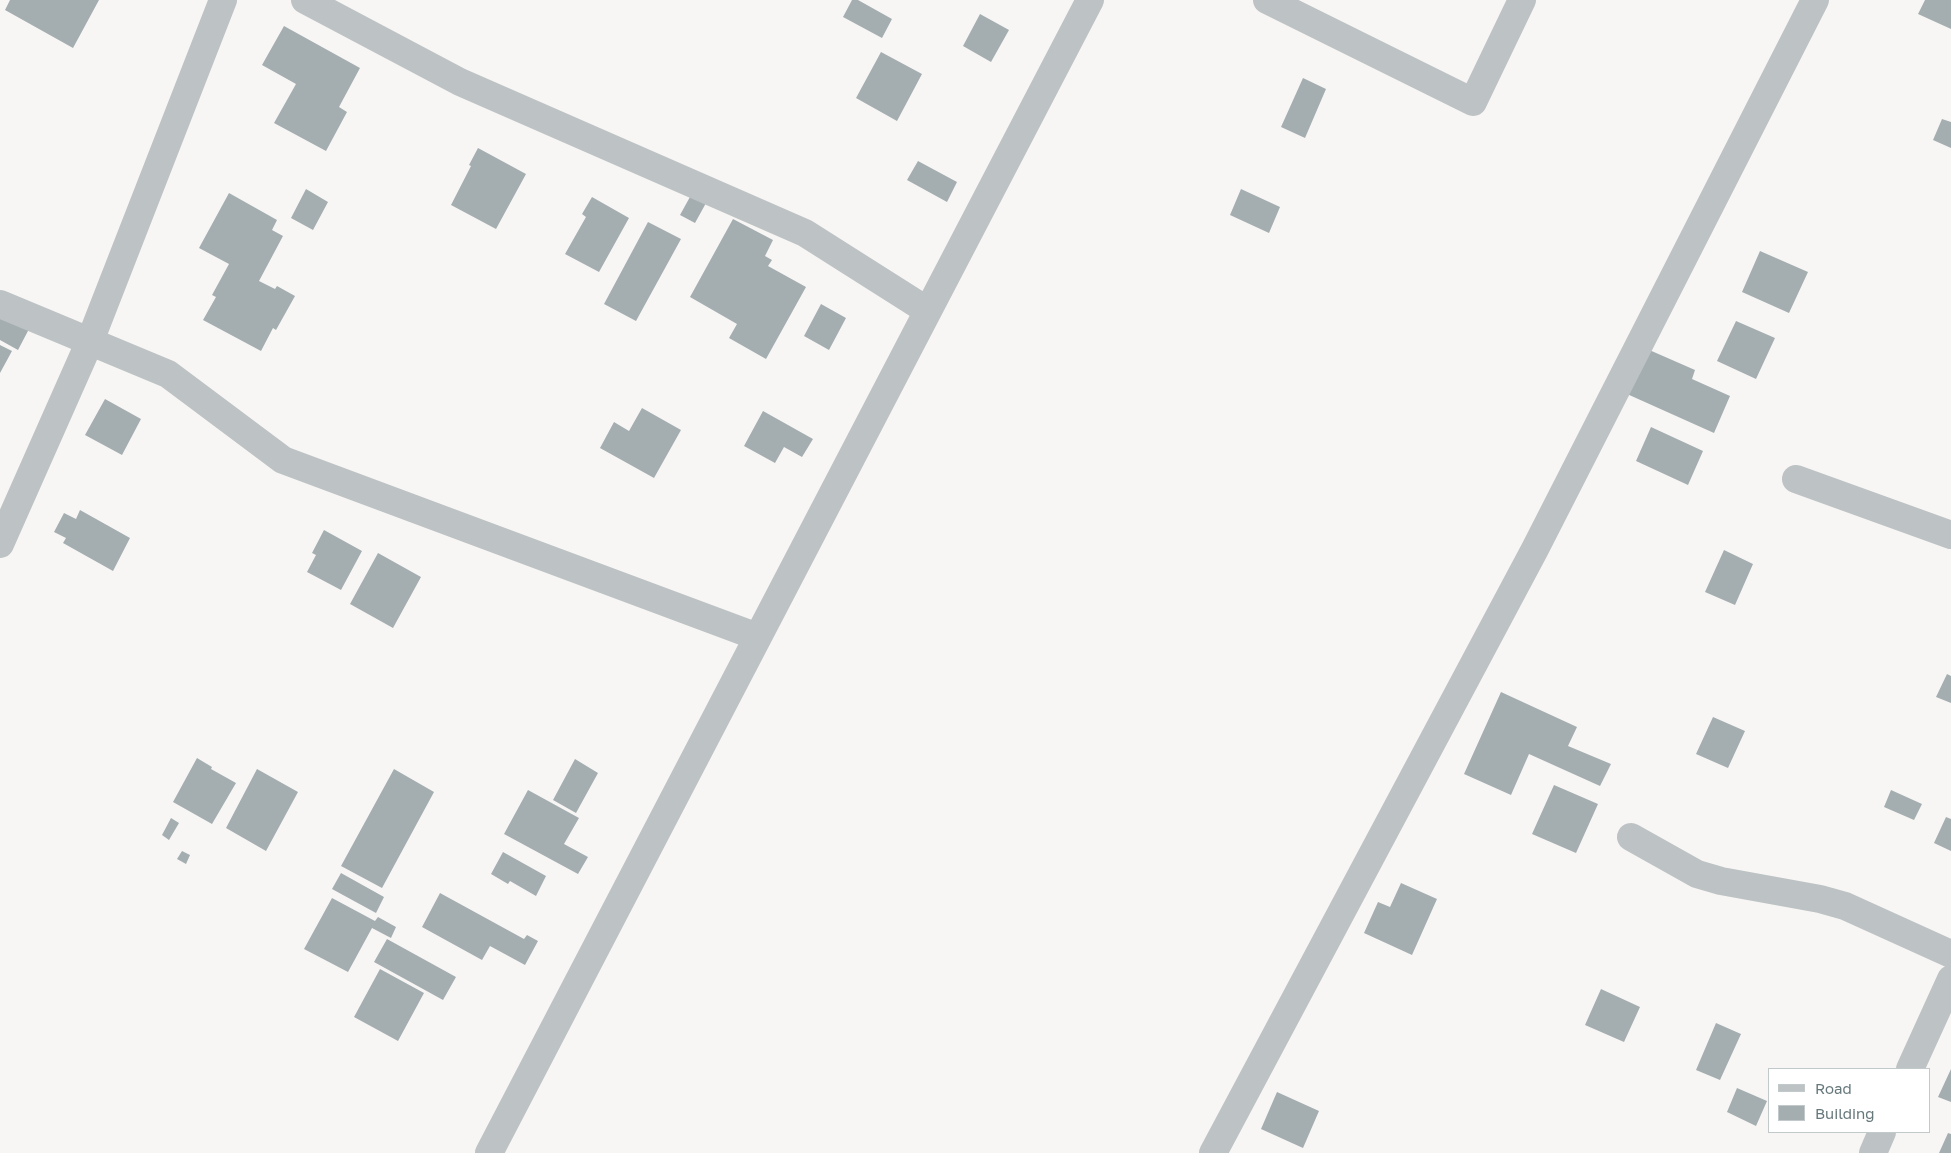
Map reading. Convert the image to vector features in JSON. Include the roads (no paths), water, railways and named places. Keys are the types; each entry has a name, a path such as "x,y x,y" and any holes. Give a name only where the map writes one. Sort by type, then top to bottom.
{"street":[{"path":"0,544 90,341 223,0"},
{"path":"305,0 460,82 805,233 928,312"},
{"path":"489,1153 1090,0"},
{"path":"1267,0 1473,102 1522,0"},
{"path":"1213,1153 1535,549 1815,0"},
{"path":"0,304 168,374 283,460 758,637"},
{"path":"1796,479 1951,535"},
{"path":"1631,837 1697,874 1721,881 1820,899 1845,906 1951,954"},
{"path":"1910,1068 1951,979"},
{"path":"1873,1153 1882,1133"}]}
